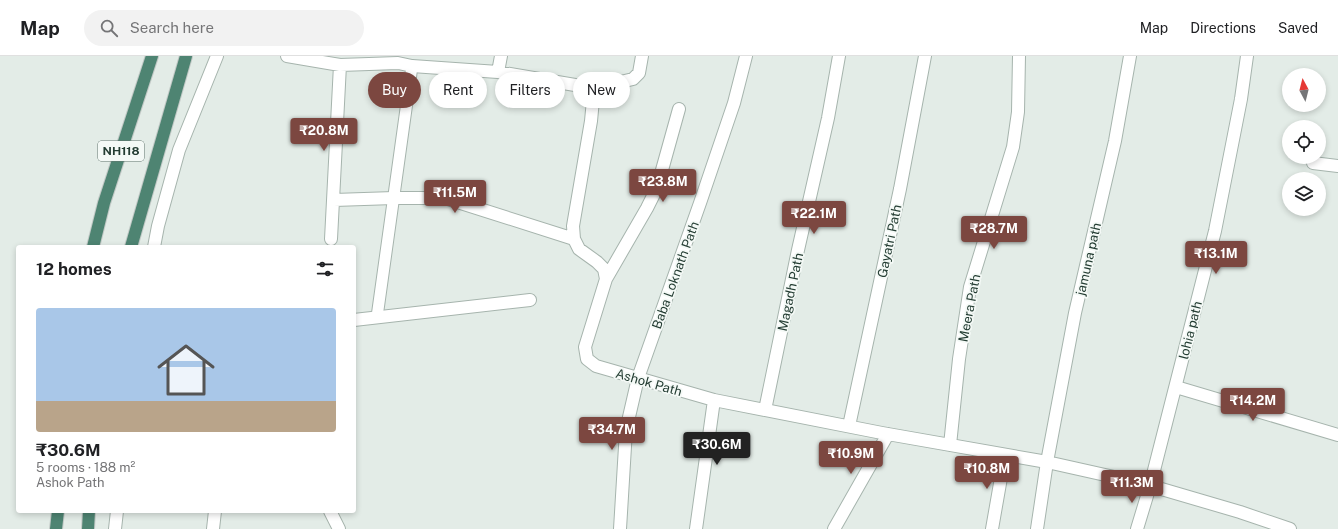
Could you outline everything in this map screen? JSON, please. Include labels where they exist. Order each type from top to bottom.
[{"type":"highway","name":"NH118","points":[[94,245],[107,196],[152,56]]},
{"type":"highway","name":"NH118","points":[[132,245],[186,56]]},
{"type":"highway","points":[[56,529],[58,513]]},
{"type":"highway","points":[[88,529],[89,513]]},
{"type":"street","points":[[154,245],[158,226],[179,150],[217,56]]},
{"type":"street","points":[[287,56],[340,65],[399,60],[412,66],[498,72],[501,56]]},
{"type":"street","points":[[630,80],[633,79],[639,73],[642,56]]},
{"type":"street","name":"Baba Loknath Path","points":[[620,529],[626,430],[638,378],[732,110],[746,56]]},
{"type":"street","name":"Magadh Path","points":[[765,410],[798,250],[828,118],[839,56]]},
{"type":"street","name":"Gayatri Path","points":[[849,426],[900,189],[926,56]]},
{"type":"street","name":"Meera Path","points":[[950,445],[959,359],[970,287],[1013,147],[1018,112],[1019,56]]},
{"type":"street","name":"jamuna path","points":[[1037,529],[1075,313],[1115,141],[1130,56]]},
{"type":"street","name":"lohia path","points":[[1137,529],[1150,486],[1215,231],[1241,99],[1247,56]]},
{"type":"street","points":[[331,239],[340,65]]},
{"type":"street","points":[[592,108],[573,226],[574,239],[579,249],[604,269],[606,279]]},
{"type":"street","name":"Ashok Path","points":[[679,109],[657,188],[606,279],[585,347],[587,359],[596,366],[714,400],[888,434],[1048,462],[1150,486],[1240,512],[1290,529]]},
{"type":"street","points":[[1321,164],[1338,166]]},
{"type":"street","points":[[334,200],[445,198],[574,239]]},
{"type":"street","points":[[356,320],[530,300]]},
{"type":"street","points":[[1176,386],[1338,435]]},
{"type":"street","points":[[696,529],[714,400]]},
{"type":"street","points":[[834,529],[888,434]]},
{"type":"street","points":[[992,529],[1005,455]]},
{"type":"street","points":[[115,529],[117,513]]},
{"type":"street","points":[[213,529],[215,513]]},
{"type":"street","points":[[331,513],[339,529]]},
{"type":"lane","points":[[377,317],[412,66]]}]
